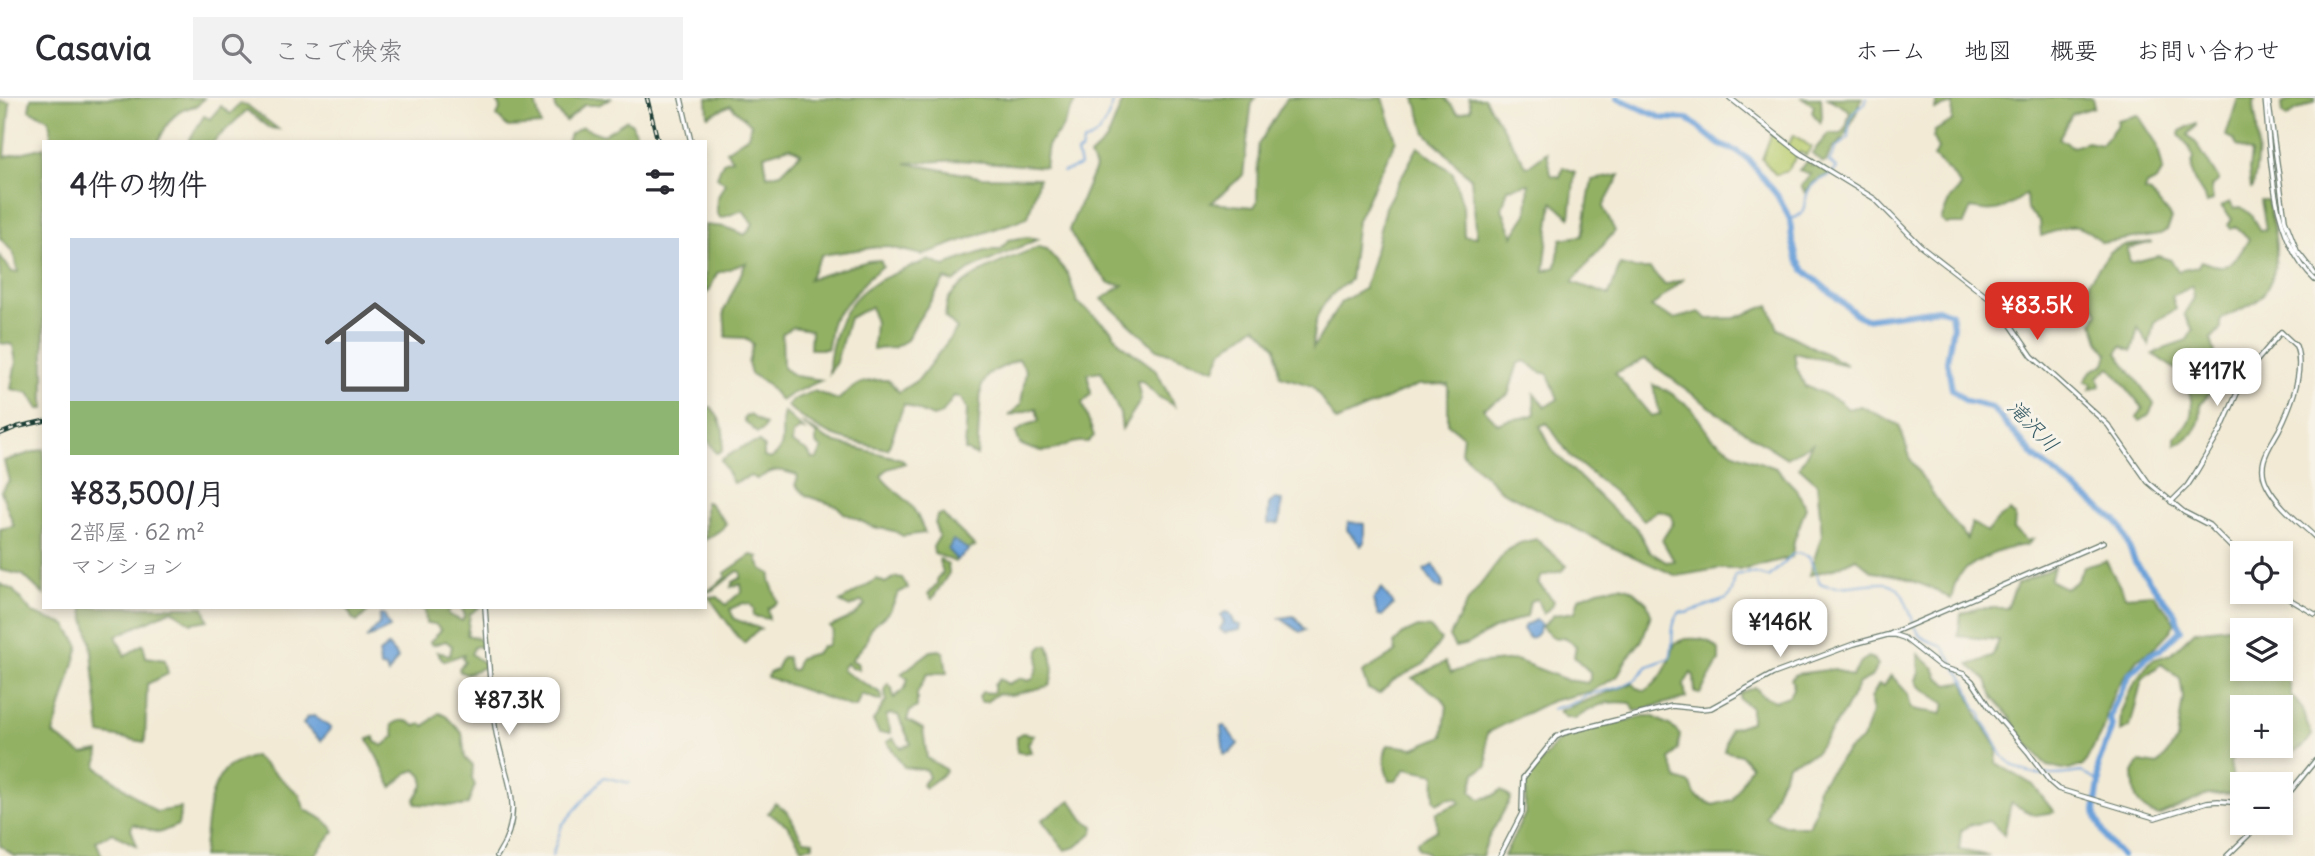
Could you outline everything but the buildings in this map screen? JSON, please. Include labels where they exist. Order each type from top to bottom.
[{"type":"street","points":[[681,98],[691,140]]},
{"type":"street","points":[[1730,98],[1800,153],[1875,199],[1920,245],[1991,300],[2032,356],[2104,421],[2148,482],[2184,512],[2209,525],[2230,546]]},
{"type":"street","points":[[2267,98],[2285,220],[2297,251],[2315,274]]},
{"type":"street","points":[[2267,98],[2278,204],[2285,232],[2300,265],[2315,280]]},
{"type":"street","points":[[2171,502],[2187,486],[2220,432],[2245,374],[2281,331],[2296,346],[2298,369],[2288,409],[2266,451],[2263,474],[2271,493],[2315,537]]},
{"type":"street","points":[[1500,856],[1522,813],[1522,778],[1556,737],[1672,706],[1712,708],[1773,674],[1854,644],[1887,635],[2103,542]]},
{"type":"street","points":[[2293,601],[2315,614]]},
{"type":"street","points":[[485,609],[495,727],[513,798],[506,836],[497,856]]},
{"type":"street","points":[[1887,635],[1904,638],[1941,667],[1964,674],[1972,681],[1989,707],[2058,789],[2155,818],[2207,802],[2230,802]]},
{"type":"street","points":[[2293,788],[2315,761]]},
{"type":"street","points":[[2227,856],[2249,835]]},
{"type":"green space","points":[[31,98],[204,98],[197,106],[182,110],[172,118],[159,140],[52,140],[49,119],[29,110]]},
{"type":"green space","points":[[497,98],[534,98],[541,125],[508,127],[497,116],[500,110]]},
{"type":"green space","points":[[555,98],[612,98],[598,105],[584,105],[566,122],[555,109]]},
{"type":"green space","points":[[707,98],[1077,98],[1061,130],[1048,144],[1045,167],[959,160],[906,163],[980,177],[1039,178],[1028,217],[922,255],[885,246],[821,255],[809,279],[868,261],[880,260],[883,266],[869,277],[832,320],[827,349],[810,349],[811,330],[792,327],[782,334],[783,368],[795,376],[822,380],[781,401],[766,383],[751,374],[748,363],[753,344],[745,338],[726,337],[724,311],[746,263],[717,273],[707,292],[707,225],[725,227],[745,235],[753,224],[743,210],[721,218],[717,214],[717,199],[725,183],[717,177],[723,162],[732,159],[726,151],[748,136],[751,124],[730,105],[708,116]],"holes":[[[790,147],[801,153],[781,173],[767,176],[764,155]]]},
{"type":"green space","points":[[1124,98],[1255,98],[1252,101],[1243,175],[1211,203],[1254,207],[1257,202],[1258,145],[1287,98],[1383,98],[1396,140],[1357,220],[1350,280],[1326,301],[1321,309],[1315,326],[1313,348],[1341,302],[1364,289],[1385,207],[1418,147],[1453,173],[1463,206],[1464,236],[1477,237],[1471,179],[1426,133],[1415,98],[1445,98],[1458,114],[1471,109],[1469,98],[1484,98],[1527,167],[1547,152],[1551,175],[1560,177],[1563,167],[1575,172],[1570,217],[1552,202],[1544,271],[1556,267],[1561,239],[1582,236],[1592,180],[1620,175],[1603,207],[1615,231],[1572,282],[1609,295],[1620,265],[1650,269],[1665,285],[1684,279],[1651,307],[1674,319],[1699,312],[1708,319],[1735,318],[1769,305],[1778,329],[1847,365],[1794,353],[1805,387],[1839,401],[1848,409],[1861,406],[1899,425],[1911,460],[1967,539],[1972,523],[1987,532],[1999,518],[2010,511],[2015,516],[2014,530],[2027,541],[2033,539],[2027,545],[1999,551],[1969,567],[1957,579],[1951,599],[1900,576],[1873,572],[1856,558],[1833,569],[1809,575],[1822,535],[1817,483],[1799,467],[1812,444],[1787,458],[1733,424],[1645,359],[1615,373],[1651,416],[1660,414],[1653,385],[1668,391],[1692,409],[1711,437],[1737,454],[1776,468],[1796,489],[1806,507],[1794,541],[1792,557],[1746,569],[1717,569],[1677,576],[1614,548],[1500,490],[1461,452],[1463,436],[1448,424],[1448,384],[1418,385],[1336,421],[1313,386],[1280,376],[1276,347],[1256,326],[1222,351],[1215,369],[1157,349],[1102,299],[1123,285],[1109,283],[1081,251],[1069,230],[1095,168],[1090,156],[1107,140]],"holes":[[[1529,184],[1527,214],[1513,236],[1502,209],[1508,188]],[[1526,361],[1540,372],[1548,374],[1558,399],[1545,407],[1534,394],[1535,414],[1498,424],[1483,408],[1508,395],[1518,363]],[[1547,423],[1571,457],[1644,520],[1658,510],[1671,514],[1673,523],[1662,540],[1674,561],[1666,562],[1649,551],[1636,527],[1619,516],[1553,451],[1540,426]]]},
{"type":"green space","points":[[1803,98],[1821,98],[1820,123],[1812,112],[1814,105]]},
{"type":"green space","points":[[1828,98],[1862,98],[1845,137],[1823,163],[1812,153],[1829,133],[1841,134],[1846,128],[1850,111]]},
{"type":"green space","points":[[1937,98],[2092,98],[2094,107],[2072,114],[2059,138],[2073,147],[2087,142],[2101,145],[2118,124],[2117,120],[2138,115],[2157,144],[2163,170],[2157,180],[2147,185],[2145,191],[2151,193],[2172,219],[2167,230],[2160,234],[2102,243],[2087,230],[2074,227],[2041,236],[2040,221],[2027,210],[2026,194],[2000,209],[1971,208],[1964,224],[1946,224],[1941,220],[1950,199],[1961,187],[1934,157],[1938,149],[1933,138],[1935,131],[1952,121],[1953,104],[1935,109]]},
{"type":"green space","points":[[2238,98],[2255,98],[2258,149],[2251,189],[2251,153],[2226,136]]},
{"type":"green space","points":[[2293,98],[2315,98],[2315,102],[2295,111],[2287,118],[2283,114],[2282,104]]},
{"type":"green space","points":[[0,101],[10,103],[5,157],[42,148],[42,409],[39,409],[29,393],[11,389],[16,362],[13,345],[0,343],[0,256],[12,272],[18,272],[13,252],[0,238]]},
{"type":"green space","points":[[240,104],[248,106],[278,129],[270,128],[247,110],[215,140],[189,140],[204,116],[210,119],[221,106],[230,114]]},
{"type":"green space","points":[[627,120],[632,124],[636,135],[625,140],[568,140],[570,134],[582,127],[603,135]]},
{"type":"green space","points":[[2196,123],[2188,135],[2197,144],[2219,180],[2211,187],[2213,200],[2207,203],[2193,177],[2194,158],[2179,135],[2180,131]]},
{"type":"green space","points":[[1772,133],[1788,145],[1794,135],[1811,147],[1806,155],[1800,152],[1787,170],[1776,175],[1762,159]]},
{"type":"green space","points":[[1809,160],[1811,166],[1817,165],[1830,174],[1812,183],[1805,193],[1801,186],[1811,174],[1799,170]]},
{"type":"green space","points":[[2261,200],[2267,200],[2275,238],[2272,276],[2259,299],[2221,319],[2221,328],[2211,339],[2215,353],[2212,363],[2221,381],[2200,404],[2200,418],[2196,429],[2175,445],[2175,437],[2188,423],[2191,413],[2188,388],[2182,374],[2153,354],[2187,340],[2193,330],[2184,314],[2194,298],[2192,286],[2172,296],[2176,309],[2154,322],[2149,345],[2138,327],[2132,351],[2122,346],[2117,353],[2154,404],[2149,414],[2140,421],[2137,418],[2143,408],[2110,367],[2098,377],[2100,386],[2090,390],[2092,384],[2085,381],[2091,371],[2105,364],[2108,354],[2099,341],[2093,322],[2098,313],[2089,296],[2089,281],[2110,252],[2122,246],[2152,242],[2127,249],[2130,263],[2158,256],[2171,260],[2178,271],[2197,267],[2201,261],[2219,266],[2231,264],[2249,239],[2236,226],[2231,229],[2228,225],[2232,219],[2221,206],[2230,202],[2234,208],[2241,207],[2251,215],[2260,231],[2266,229]]},
{"type":"green space","points":[[1028,237],[1038,239],[969,270],[954,282],[945,279],[907,340],[893,348],[873,349],[875,323],[871,307],[849,318],[836,362],[829,373],[835,335],[846,311],[862,291],[893,274],[928,260],[946,267],[950,263],[988,250],[1001,250],[1008,240]]},
{"type":"green space","points":[[1039,247],[1046,249],[1068,274],[1077,302],[1111,330],[1120,343],[1156,370],[1174,406],[1157,396],[1142,381],[1137,381],[1141,400],[1122,429],[1120,414],[1101,371],[1088,373],[1091,394],[1082,403],[1094,436],[1088,442],[1077,442],[1049,451],[1032,449],[1020,444],[1016,433],[1024,426],[1039,421],[1036,408],[1009,416],[1021,404],[1026,371],[1019,359],[988,374],[981,388],[977,456],[965,450],[967,409],[961,398],[954,396],[942,414],[933,417],[904,404],[888,449],[834,436],[812,425],[787,406],[792,400],[814,391],[838,400],[855,386],[872,380],[888,380],[899,392],[919,379],[957,329],[945,317],[948,300],[955,291],[989,268]]},
{"type":"green space","points":[[707,407],[711,407],[722,427],[722,451],[716,453],[707,438]]},
{"type":"green space","points":[[784,412],[804,430],[799,429],[793,434],[792,443],[808,452],[812,459],[817,459],[822,449],[816,444],[816,434],[801,422],[836,443],[901,459],[905,463],[887,469],[881,476],[910,504],[925,533],[903,536],[894,531],[873,527],[844,513],[837,506],[807,496],[795,485],[797,475],[772,471],[757,479],[751,476],[733,483],[721,460],[743,447],[759,442],[764,447],[764,457],[770,459],[776,455],[782,444]]},
{"type":"green space","points":[[750,415],[765,425],[763,430],[757,433],[744,420]]},
{"type":"green space","points":[[42,450],[42,593],[23,575],[0,570],[0,529],[14,526],[1,491],[9,481],[4,461]]},
{"type":"green space","points":[[707,502],[726,523],[707,539]]},
{"type":"green space","points":[[942,514],[975,546],[958,554],[955,562],[934,553],[933,547],[939,537],[935,524],[937,516]]},
{"type":"green space","points":[[1536,539],[1567,566],[1561,571],[1542,576],[1538,583],[1554,601],[1552,606],[1543,614],[1537,599],[1530,601],[1527,616],[1494,629],[1468,644],[1455,647],[1449,637],[1468,601],[1507,550]]},
{"type":"green space","points":[[751,555],[759,557],[757,560],[762,569],[771,574],[770,580],[778,602],[768,609],[769,619],[753,616],[754,609],[750,604],[743,603],[730,609],[734,619],[761,629],[744,643],[709,597],[718,597],[726,605],[742,591],[741,584],[731,587],[733,582],[741,578],[741,572],[738,571],[707,592],[726,577],[725,573]]},
{"type":"green space","points":[[940,559],[948,565],[949,573],[932,599],[928,594],[943,573]]},
{"type":"green space","points":[[2106,561],[2125,596],[2153,594],[2175,622],[2152,650],[2137,659],[2115,690],[2105,725],[2084,765],[2069,770],[2047,766],[1994,699],[1987,681],[1969,665],[1992,657],[1999,640],[1958,636],[1961,614],[1979,608],[2007,608],[2017,584],[2054,567],[2050,580],[2065,588],[2076,582],[2084,567]]},
{"type":"green space","points":[[895,577],[902,578],[908,588],[898,593],[890,611],[870,629],[866,643],[851,660],[857,663],[859,669],[851,668],[847,663],[842,668],[879,692],[882,695],[881,701],[861,694],[856,707],[852,707],[767,677],[776,670],[782,657],[787,657],[790,670],[795,670],[799,658],[816,653],[822,646],[827,646],[833,631],[830,627],[854,616],[865,605],[862,601],[850,607],[840,602],[877,579],[885,583]]},
{"type":"green space","points":[[0,584],[13,590],[32,613],[66,625],[79,646],[53,734],[82,754],[99,751],[97,767],[156,812],[181,808],[178,825],[159,833],[133,824],[131,829],[137,846],[112,833],[96,841],[102,856],[14,856],[0,845]]},
{"type":"green space","points":[[1620,586],[1631,589],[1647,603],[1651,614],[1642,640],[1617,677],[1589,692],[1551,701],[1487,733],[1487,766],[1475,773],[1471,791],[1480,799],[1493,796],[1501,790],[1511,798],[1488,839],[1482,856],[1429,856],[1418,848],[1417,842],[1437,830],[1436,813],[1460,803],[1459,799],[1449,798],[1438,803],[1434,800],[1435,774],[1406,768],[1396,781],[1389,781],[1385,767],[1388,745],[1414,748],[1443,736],[1447,706],[1442,698],[1412,678],[1445,662],[1451,673],[1475,664],[1516,660],[1567,680],[1587,683],[1590,672],[1574,657],[1576,646],[1565,637],[1552,636],[1542,627],[1554,615],[1575,612],[1579,598],[1598,590]]},
{"type":"green space","points":[[83,609],[205,609],[208,620],[191,623],[172,610],[116,636],[125,656],[143,644],[146,657],[165,660],[168,674],[147,684],[145,742],[100,734],[91,642]]},
{"type":"green space","points":[[348,609],[370,609],[357,622]]},
{"type":"green space","points":[[422,609],[450,609],[449,615],[462,621],[465,615],[462,609],[477,609],[470,614],[467,635],[482,643],[482,648],[474,647],[471,654],[485,664],[485,667],[466,674],[460,672],[459,668],[465,662],[464,654],[444,661],[437,652],[450,655],[452,646],[446,641],[432,645],[430,642],[441,630],[435,624],[426,624],[425,610]]},
{"type":"green space","points":[[1418,627],[1430,628],[1441,640],[1424,664],[1394,680],[1379,694],[1368,689],[1362,673],[1396,652],[1394,643],[1403,634]]},
{"type":"green space","points":[[2230,627],[2230,681],[2288,681],[2291,695],[2230,695],[2230,758],[2233,758],[2230,762],[2230,793],[2207,795],[2158,816],[2144,809],[2137,799],[2133,772],[2140,762],[2158,765],[2177,741],[2183,697],[2180,678],[2161,664],[2142,679],[2130,727],[2120,732],[2121,712],[2133,684],[2152,660],[2171,654],[2195,631]]},
{"type":"green space","points":[[1685,639],[1704,640],[1719,650],[1719,661],[1700,694],[1695,693],[1694,676],[1691,673],[1684,684],[1686,698],[1635,711],[1631,703],[1607,703],[1575,719],[1565,717],[1559,711],[1633,683],[1645,691],[1661,676],[1675,643]]},
{"type":"green space","points":[[1048,645],[1052,660],[1053,671],[1049,686],[1011,695],[997,694],[986,702],[981,702],[979,697],[982,692],[992,693],[994,685],[1000,679],[1008,684],[1021,678],[1028,681],[1033,679],[1038,667],[1039,650]]},
{"type":"green space","points":[[940,650],[944,653],[947,673],[927,674],[917,693],[917,707],[910,711],[907,720],[923,729],[927,758],[946,772],[925,788],[922,785],[929,777],[926,770],[904,767],[887,742],[893,738],[901,748],[911,744],[898,715],[886,716],[891,733],[879,733],[873,721],[886,701],[885,688],[888,684],[892,688],[894,698],[905,688],[908,679],[901,674],[931,651]]},
{"type":"green space","points":[[1918,654],[1934,668],[1938,677],[1949,685],[1964,682],[1979,719],[1998,748],[1996,763],[2033,785],[2054,812],[2035,815],[2011,803],[2004,835],[1990,821],[1970,825],[1961,831],[1959,850],[1990,856],[1504,856],[1525,814],[1526,781],[1558,741],[1573,734],[1652,716],[1671,726],[1680,735],[1678,749],[1670,760],[1677,779],[1691,784],[1696,797],[1713,805],[1732,800],[1751,766],[1741,755],[1724,751],[1730,729],[1751,722],[1751,708],[1740,699],[1740,693],[1755,687],[1762,695],[1775,701],[1789,696],[1794,687],[1791,679],[1796,674],[1835,669],[1852,677],[1861,662],[1869,657],[1878,665],[1871,677],[1859,683],[1844,712],[1815,753],[1788,764],[1765,817],[1786,826],[1809,826],[1815,813],[1818,787],[1847,751],[1863,739],[1872,712],[1871,698],[1879,684],[1884,686],[1891,675],[1908,694],[1911,708],[1941,714],[1945,704],[1919,686],[1916,680],[1919,673]]},
{"type":"green space","points":[[2293,698],[2303,710],[2312,735],[2304,746],[2294,752]]},
{"type":"green space","points":[[439,713],[446,716],[462,733],[465,758],[473,766],[472,779],[475,785],[468,804],[461,806],[416,804],[415,799],[424,784],[422,776],[416,770],[407,773],[392,787],[368,739],[374,737],[375,742],[383,746],[395,736],[392,725],[395,723],[404,721],[415,726],[425,726]]},
{"type":"green space","points":[[1022,733],[1034,735],[1028,744],[1031,752],[1017,752],[1017,736]]},
{"type":"green space","points":[[254,756],[299,794],[305,810],[329,824],[334,831],[314,856],[203,856],[208,811],[219,778],[231,765]]},
{"type":"green space","points":[[1071,801],[1084,820],[1094,826],[1093,832],[1076,847],[1065,850],[1042,820]]},
{"type":"green space","points":[[775,803],[791,817],[804,840],[813,841],[813,846],[802,848],[787,825],[768,813]]},
{"type":"water","points":[[1275,499],[1282,500],[1280,520],[1279,523],[1268,524],[1269,504]]},
{"type":"water","points":[[1348,522],[1364,524],[1364,542],[1361,546],[1347,530]]},
{"type":"water","points":[[953,540],[969,550],[957,560],[948,550]]},
{"type":"water","points":[[1433,565],[1443,581],[1443,588],[1436,587],[1424,570]]},
{"type":"water","points":[[1382,588],[1393,605],[1382,616],[1378,615],[1373,600]]},
{"type":"water","points":[[1230,613],[1235,624],[1241,625],[1240,630],[1224,633],[1220,629],[1224,622],[1221,615]]},
{"type":"water","points":[[380,615],[384,615],[390,628],[366,639],[379,624]]},
{"type":"water","points":[[1294,616],[1306,630],[1300,632],[1280,618]]},
{"type":"water","points":[[1536,620],[1541,624],[1536,635],[1529,638],[1523,629],[1525,625]]},
{"type":"water","points":[[388,646],[398,658],[388,674],[386,668],[380,667],[379,653]]},
{"type":"water","points":[[314,716],[331,728],[321,741],[303,724],[307,717]]},
{"type":"water","points":[[1225,726],[1238,744],[1230,753],[1224,755],[1221,727]]},
{"type":"waterway","points":[[1063,172],[1080,166],[1077,153],[1081,151],[1083,143],[1101,129],[1114,98]]},
{"type":"waterway","name":"滝沢川","points":[[1617,98],[1662,118],[1688,119],[1720,145],[1748,159],[1777,195],[1790,219],[1797,259],[1804,270],[1856,314],[1865,319],[1938,309],[1951,313],[1953,326],[1947,361],[1952,389],[1966,401],[1991,407],[2036,458],[2121,527],[2135,562],[2175,614],[2181,630],[2130,673],[2110,718],[2112,727],[2098,765],[2099,782],[2095,811],[2108,841],[2122,856]]},
{"type":"waterway","points":[[1790,219],[1803,211],[1813,185],[1837,168],[1829,162],[1836,148],[1848,138],[1853,113],[1865,104],[1867,98]]},
{"type":"waterway","points":[[1552,709],[1579,701],[1586,695],[1621,687],[1635,680],[1648,666],[1670,658],[1674,623],[1680,612],[1686,613],[1727,599],[1732,592],[1735,575],[1751,573],[1769,577],[1793,554],[1798,553],[1809,557],[1820,583],[1825,585],[1840,587],[1885,583],[1899,590],[1916,629],[1926,640],[1944,648],[1968,687],[1975,708],[1981,712],[1983,722],[2002,754],[2011,763],[2039,775],[2081,772],[2099,782]]},
{"type":"waterway","points":[[552,856],[562,825],[604,777],[630,783]]},
{"type":"railway","points":[[647,98],[658,140]]},
{"type":"railway","points":[[0,434],[42,421]]}]
